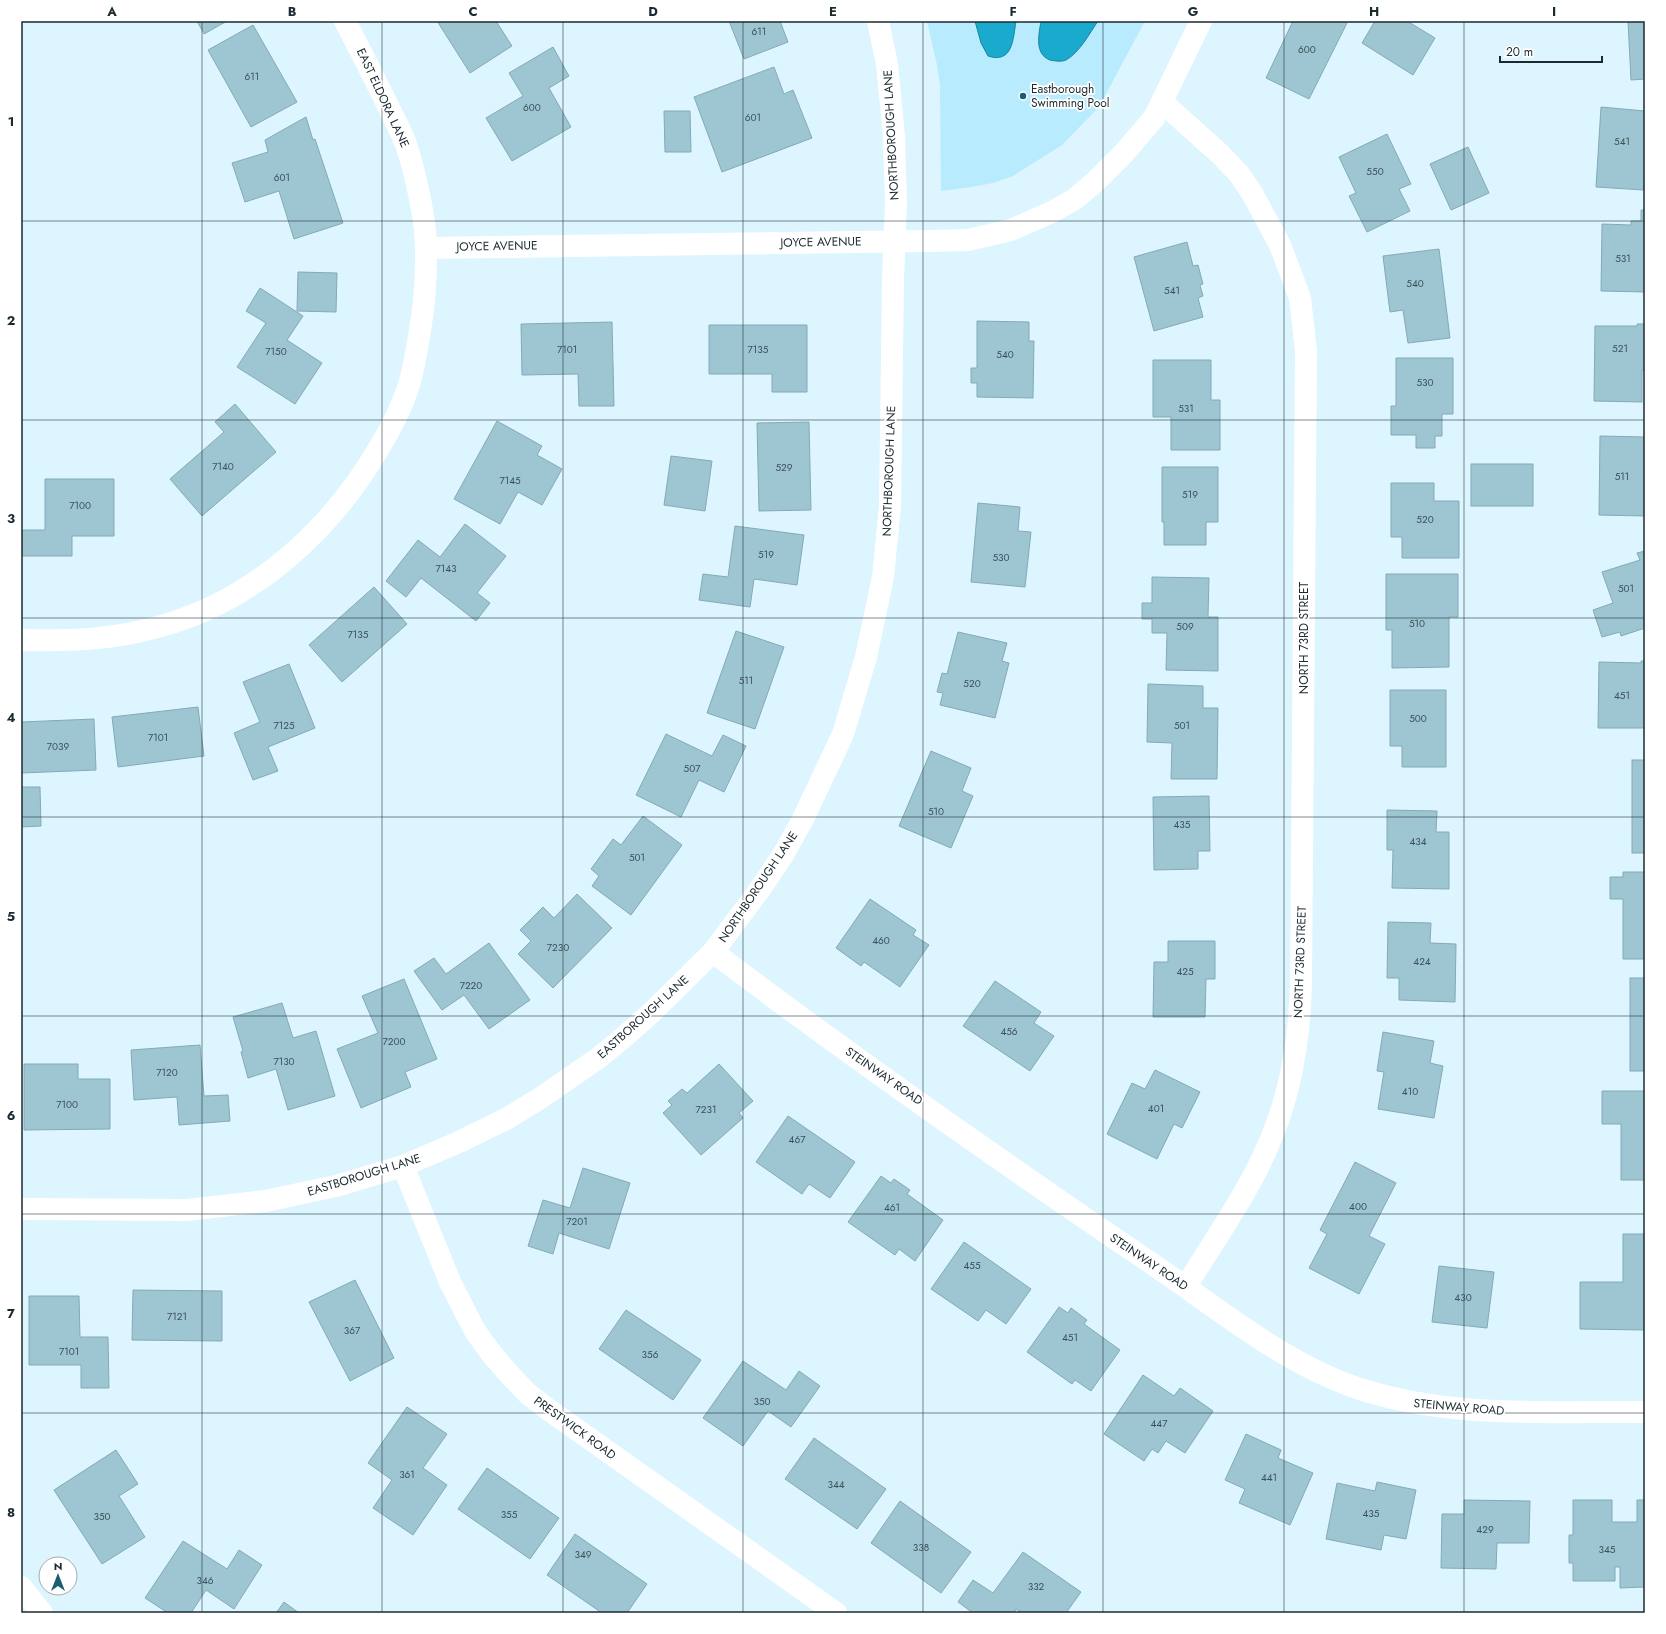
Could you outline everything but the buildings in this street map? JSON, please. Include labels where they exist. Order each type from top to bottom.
[{"type":"street","name":"EAST ELDORA LANE","points":[[21,640],[71,641],[106,638],[161,627],[211,607],[236,594],[281,564],[301,546],[339,506],[371,462],[385,439],[408,389],[420,328],[426,284],[427,248],[424,221],[413,169],[405,142],[371,69],[345,21]]},
{"type":"street","name":"NORTHBOROUGH LANE","points":[[713,952],[760,889],[783,855],[803,819],[843,734],[866,657],[883,577],[890,506],[894,242],[896,204],[894,136],[887,64],[878,21]]},
{"type":"street","points":[[1162,102],[1201,21]]},
{"type":"street","name":"JOYCE AVENUE","points":[[427,248],[894,242],[968,240],[982,238],[1011,230],[1052,212],[1075,199],[1095,182],[1145,131],[1162,102]]},
{"type":"street","name":"NORTH 73RD STREET","points":[[1162,102],[1221,155],[1239,174],[1252,192],[1280,245],[1298,291],[1304,325],[1306,351],[1301,984],[1298,1028],[1291,1071],[1271,1138],[1255,1174],[1186,1286]]},
{"type":"street","name":"STEINWAY ROAD","points":[[713,952],[818,1029],[1061,1202],[1186,1286],[1240,1325],[1299,1362],[1328,1377],[1389,1398],[1421,1405],[1486,1411],[1645,1412]]},
{"type":"street","name":"EASTBOROUGH LANE","points":[[21,1209],[187,1210],[226,1206],[302,1194],[336,1186],[402,1166],[459,1142],[506,1119],[539,1099],[597,1059],[624,1037],[651,1014],[713,952]]},
{"type":"street","name":"PRESTWICK ROAD","points":[[402,1166],[450,1282],[475,1331],[491,1353],[528,1394],[836,1613]]},
{"type":"street","points":[[21,1586],[42,1613]]},
{"type":"shaded area","name":"Eastborough Swimming Pool","points":[[927,21],[1145,21],[1099,107],[1062,145],[1013,176],[993,183],[941,191],[940,85]]},
{"type":"water","points":[[975,21],[1016,21],[1012,42],[1007,53],[996,58],[988,56],[981,43]]},
{"type":"water","points":[[1041,21],[1098,21],[1076,52],[1066,60],[1060,61],[1050,60],[1042,53],[1039,43]]},
{"type":"place","name":"Eastborough Swimming Pool","points":[[1023,96]]}]
